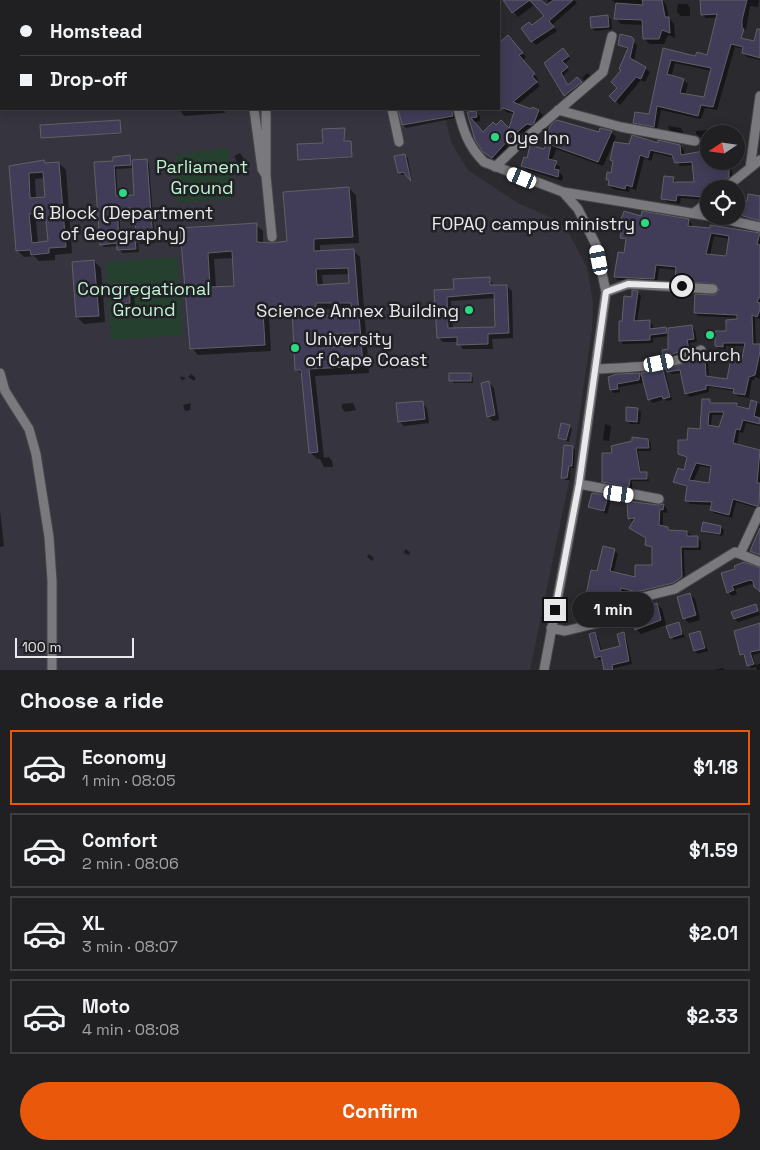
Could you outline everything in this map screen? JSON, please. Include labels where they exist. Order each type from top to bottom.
[{"type":"street","points":[[495,167],[603,72],[612,36]]},
{"type":"street","points":[[750,168],[760,96]]},
{"type":"street","points":[[254,110],[262,169],[266,176]]},
{"type":"street","points":[[266,110],[266,176],[272,237]]},
{"type":"street","points":[[392,110],[399,142]]},
{"type":"street","points":[[458,110],[464,134],[474,152],[484,162],[495,167],[562,192],[700,214]]},
{"type":"street","points":[[558,110],[621,126],[695,141]]},
{"type":"street","points":[[735,180],[760,160]]},
{"type":"street","points":[[544,670],[579,484],[606,292],[596,245],[578,209],[562,192]]},
{"type":"street","points":[[694,213],[700,208]]},
{"type":"street","points":[[745,224],[760,227]]},
{"type":"street","points":[[606,292],[628,284],[713,289]]},
{"type":"street","points":[[596,369],[643,366],[691,356],[701,350]]},
{"type":"street","points":[[0,373],[5,391],[29,429],[36,454],[49,537],[52,581],[52,670]]},
{"type":"street","points":[[579,484],[659,499]]},
{"type":"street","points":[[740,554],[760,511]]},
{"type":"street","points":[[551,628],[565,631],[602,622],[615,608],[626,601],[675,589],[735,552],[760,562]]},
{"type":"shaded area","name":"University of Cape Coast","points":[[0,110],[443,110],[452,144],[468,170],[518,203],[554,219],[567,230],[587,267],[593,303],[592,329],[572,467],[530,670],[0,670]]},
{"type":"green space","name":"Parliament Ground","points":[[228,148],[232,199],[178,203],[175,155]]},
{"type":"green space","name":"Congregational Ground","points":[[177,257],[183,335],[111,340],[105,262]]},
{"type":"building","points":[[503,0],[530,0],[512,13]]},
{"type":"building","points":[[530,0],[541,0],[547,5],[553,0],[573,0],[549,21],[554,27],[531,42],[521,28],[529,22],[532,25],[544,16]]},
{"type":"building","points":[[642,0],[662,0],[665,17],[669,17],[670,33],[662,30],[659,39],[643,39],[642,20],[614,19],[616,3],[643,5]]},
{"type":"building","points":[[700,0],[747,0],[742,20],[742,28],[744,29],[741,38],[754,41],[757,29],[760,29],[760,58],[742,53],[743,47],[731,44],[713,107],[701,105],[698,116],[657,106],[654,127],[633,123],[635,112],[649,114],[663,48],[695,56],[697,52],[707,55],[717,14],[701,15]],"holes":[[[671,60],[711,68],[704,97],[680,93],[684,79],[667,74]]]},
{"type":"building","points":[[608,15],[609,27],[591,28],[590,17]]},
{"type":"building","points":[[620,34],[632,37],[634,40],[630,58],[646,67],[641,79],[636,77],[615,102],[609,96],[617,88],[611,82],[621,70],[619,69],[628,48],[618,45]]},
{"type":"building","points":[[508,35],[523,53],[519,55],[535,74],[532,76],[537,82],[513,102],[539,110],[534,123],[531,125],[527,124],[511,137],[492,158],[483,152],[475,140],[467,112],[476,111],[477,117],[471,118],[483,132],[493,122],[496,125],[501,120],[509,128],[514,112],[503,108],[499,111],[500,42]]},
{"type":"building","points":[[563,48],[569,56],[562,61],[568,67],[561,73],[568,85],[577,77],[582,82],[564,96],[544,63]]},
{"type":"building","points":[[398,110],[451,110],[453,116],[402,125]]},
{"type":"building","points":[[120,120],[121,133],[41,138],[40,125]]},
{"type":"building","points":[[557,120],[599,132],[600,128],[612,131],[598,162],[551,145],[548,159],[557,161],[554,169],[559,170],[558,177],[521,166],[524,157],[527,158],[530,145],[544,149],[550,126]]},
{"type":"building","points":[[345,128],[344,141],[351,141],[352,157],[298,160],[297,144],[323,143],[322,129]]},
{"type":"building","points":[[632,135],[658,143],[658,140],[680,145],[681,155],[700,152],[700,170],[729,170],[729,177],[724,180],[700,180],[700,197],[677,195],[676,201],[661,199],[664,176],[674,177],[673,182],[694,182],[692,162],[675,163],[672,155],[650,150],[648,158],[640,155],[632,187],[626,185],[625,189],[608,185],[609,180],[606,180],[607,172],[611,173],[613,161],[610,160],[614,142],[629,144]]},
{"type":"building","points":[[405,154],[411,181],[403,172],[398,173],[394,156]]},
{"type":"building","points":[[130,155],[131,165],[114,166],[116,196],[134,195],[132,160],[147,159],[153,241],[136,242],[134,208],[117,209],[119,239],[135,238],[136,249],[117,250],[117,243],[100,245],[94,162],[113,161],[113,157]]},
{"type":"building","points":[[44,160],[45,163],[59,162],[66,247],[49,248],[49,253],[31,255],[30,250],[16,251],[9,166]],"holes":[[[43,172],[45,197],[30,198],[29,173]],[[45,212],[48,241],[32,243],[29,214]]]},
{"type":"building","points":[[349,187],[353,237],[314,239],[314,251],[354,249],[363,366],[309,369],[318,452],[309,453],[301,370],[295,370],[292,310],[263,311],[265,345],[190,349],[180,228],[257,223],[257,242],[287,241],[283,192]],"holes":[[[232,251],[234,286],[210,287],[208,253]],[[348,268],[349,283],[317,285],[316,269]],[[316,303],[351,303],[351,315],[316,316]],[[353,333],[354,346],[319,348],[318,335]]]},
{"type":"building","points":[[748,194],[760,196],[760,221],[745,217],[745,201],[747,201]]},
{"type":"building","points":[[624,211],[641,216],[642,211],[689,219],[688,226],[710,228],[710,225],[760,233],[757,244],[760,245],[760,296],[757,302],[760,303],[760,310],[757,317],[752,315],[753,344],[760,344],[760,352],[755,375],[749,377],[745,395],[733,393],[734,389],[706,385],[706,389],[685,394],[680,370],[667,372],[666,369],[705,357],[706,376],[727,379],[731,357],[742,359],[745,343],[723,343],[723,347],[715,346],[715,331],[726,331],[726,320],[737,319],[737,315],[694,313],[695,294],[715,295],[719,290],[716,284],[675,281],[676,267],[656,265],[654,279],[614,277],[618,252],[624,253],[626,239],[620,238],[622,226],[619,225]],"holes":[[[711,233],[729,236],[726,256],[706,254]]]},
{"type":"building","points":[[94,260],[99,316],[76,317],[72,262]]},
{"type":"building","points":[[490,277],[490,285],[507,285],[509,333],[488,334],[488,344],[457,345],[457,337],[437,338],[434,290],[454,289],[453,279]],"holes":[[[494,293],[495,327],[448,328],[447,297]]]},
{"type":"building","points":[[113,284],[129,284],[130,303],[114,304]]},
{"type":"building","points":[[632,290],[638,291],[634,321],[650,320],[650,329],[666,327],[667,333],[650,335],[650,340],[619,341],[619,321],[622,321],[624,296],[632,297]]},
{"type":"building","points":[[692,325],[694,339],[687,340],[689,349],[663,357],[662,350],[668,349],[668,328]]},
{"type":"building","points":[[663,370],[670,397],[663,399],[662,396],[648,400],[641,373]]},
{"type":"building","points":[[449,373],[471,373],[471,381],[449,381]]},
{"type":"building","points":[[640,373],[639,380],[617,384],[618,389],[610,390],[608,377],[617,374]]},
{"type":"building","points":[[489,381],[495,415],[487,417],[481,383]]},
{"type":"building","points":[[702,399],[710,399],[710,403],[737,403],[737,406],[749,409],[751,400],[757,402],[754,416],[760,418],[760,424],[743,420],[740,430],[736,429],[733,443],[760,450],[757,483],[760,483],[759,505],[756,506],[733,499],[729,515],[710,510],[712,502],[685,501],[687,486],[673,482],[678,468],[684,470],[687,457],[678,454],[678,440],[687,440],[688,428],[700,429]],"holes":[[[709,412],[724,412],[719,427],[708,425]],[[696,463],[711,466],[709,483],[689,480]]]},
{"type":"building","points":[[423,401],[425,419],[398,422],[396,403]]},
{"type":"building","points":[[626,407],[638,408],[637,422],[626,421]]},
{"type":"building","points":[[561,423],[570,425],[566,440],[558,438]]},
{"type":"building","points":[[632,437],[648,439],[649,448],[636,448],[640,472],[647,472],[647,479],[630,479],[629,487],[602,482],[602,453],[612,453],[611,446],[632,441]]},
{"type":"building","points":[[564,445],[573,446],[572,466],[569,466],[567,478],[561,478]]},
{"type":"building","points":[[592,493],[608,496],[604,511],[588,507]]},
{"type":"building","points":[[627,501],[664,504],[663,510],[660,509],[659,525],[668,527],[668,530],[687,531],[687,536],[698,536],[698,547],[681,547],[682,577],[673,583],[637,592],[621,588],[620,594],[615,596],[616,600],[614,601],[607,600],[608,594],[596,592],[592,615],[576,612],[580,594],[586,595],[591,570],[597,571],[603,546],[615,549],[610,571],[635,577],[635,565],[652,565],[652,547],[645,545],[646,538],[629,528],[635,518],[628,519]]},
{"type":"building","points":[[703,522],[721,526],[720,534],[701,531]]},
{"type":"building","points":[[760,528],[760,555],[750,551]]},
{"type":"building","points":[[744,562],[760,568],[760,592],[754,587],[753,581],[750,580],[732,586],[734,590],[727,593],[721,573],[735,569],[734,566]]},
{"type":"building","points":[[690,593],[696,615],[683,619],[677,597]]},
{"type":"building","points":[[657,603],[661,620],[635,630],[629,614],[643,606],[644,608]]},
{"type":"building","points":[[756,604],[758,611],[734,619],[731,612]]},
{"type":"building","points":[[679,622],[682,634],[670,638],[666,626]]},
{"type":"building","points":[[760,623],[760,650],[750,652],[754,664],[747,666],[744,654],[740,655],[734,631]]},
{"type":"building","points":[[700,631],[705,648],[694,651],[689,634]]},
{"type":"building","points":[[595,632],[600,651],[620,646],[617,634],[624,632],[629,661],[612,665],[613,670],[604,670],[601,656],[595,658],[589,634]]},
{"type":"place","name":"Oye Inn","points":[[495,137]]},
{"type":"place","name":"G Block (Department of Geography)","points":[[123,193]]},
{"type":"place","name":"FOPAQ campus ministry","points":[[645,223]]},
{"type":"place","name":"Science Annex Building","points":[[469,310]]},
{"type":"place","name":"Church","points":[[710,335]]},
{"type":"place","name":"University of Cape Coast","points":[[295,348]]},
{"type":"route","points":[[555,610],[579,484],[606,292],[622,284],[682,286]]}]
